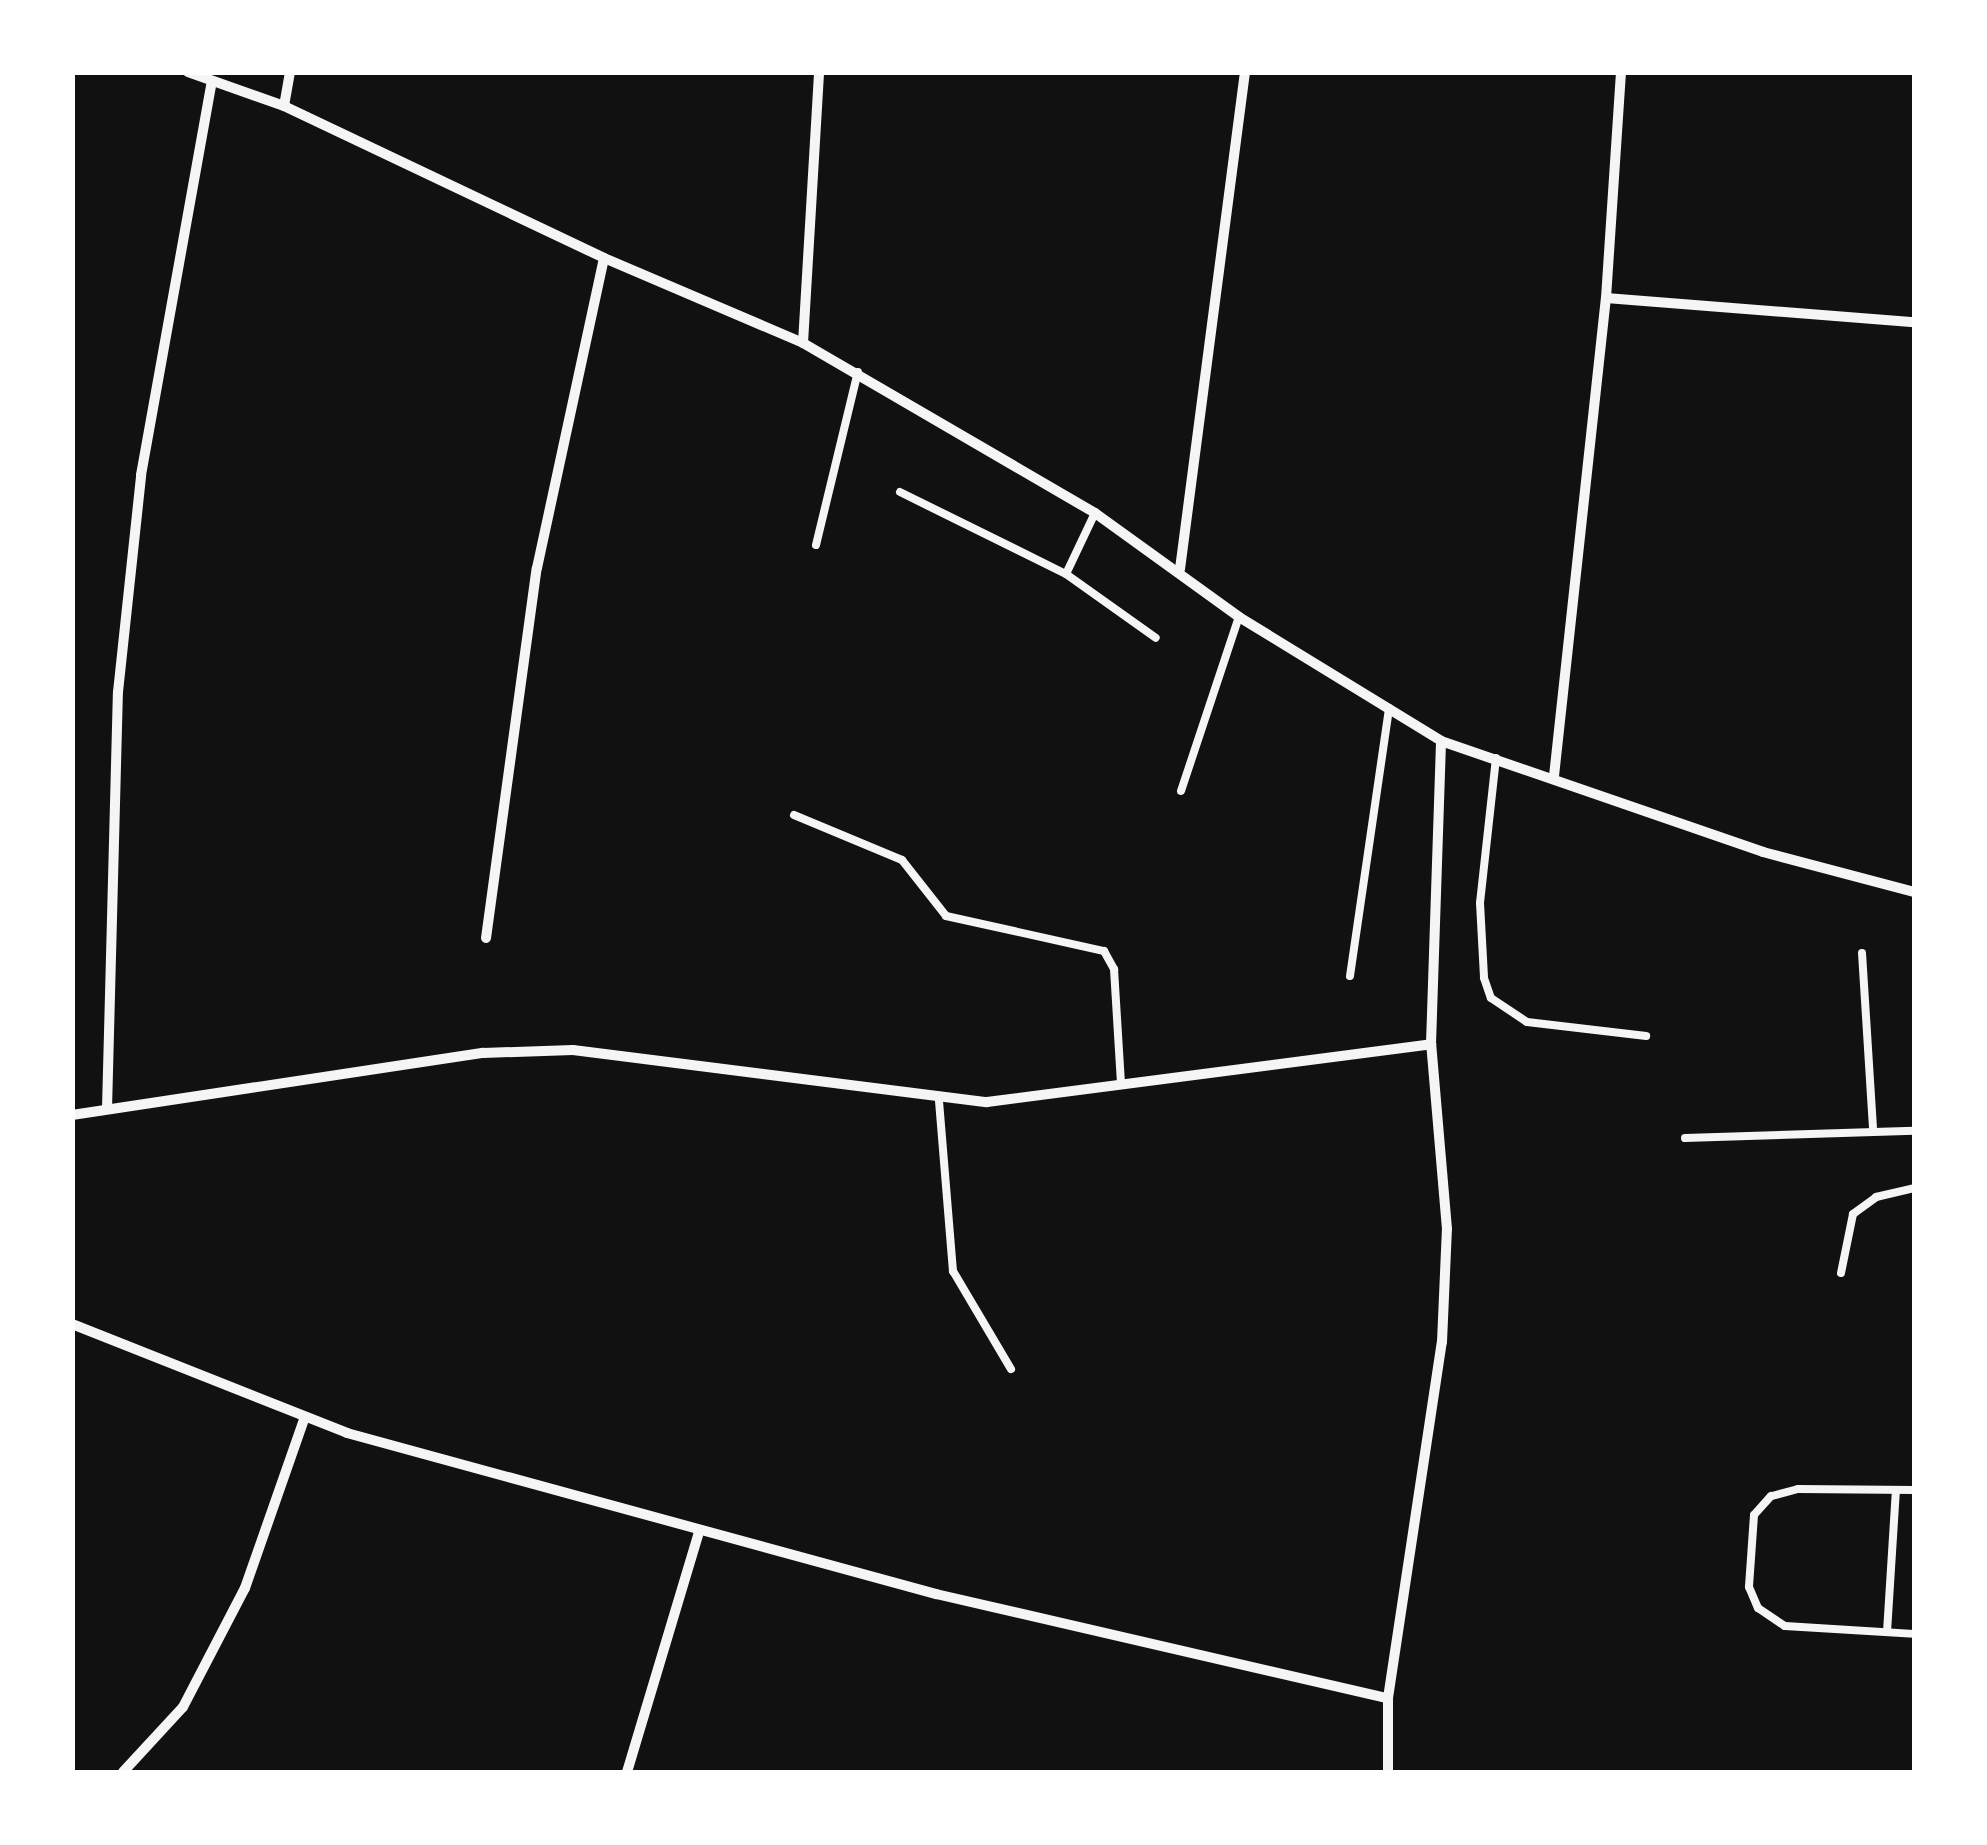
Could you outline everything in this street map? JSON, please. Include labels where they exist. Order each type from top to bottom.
[{"type":"street","points":[[188,72],[284,106],[604,258],[804,343],[1096,513],[1180,569],[1239,617],[1441,741],[1554,776],[1762,852],[1914,892]]},
{"type":"street","points":[[284,106],[290,72]]},
{"type":"street","points":[[804,343],[819,72]]},
{"type":"street","points":[[1180,569],[1245,72]]},
{"type":"street","points":[[1554,776],[1606,298],[1621,72]]},
{"type":"street","points":[[107,1109],[118,692],[140,475],[212,82]]},
{"type":"street","points":[[486,938],[537,568],[604,258]]},
{"type":"street","points":[[1606,298],[1914,322]]},
{"type":"street","points":[[1388,1772],[1388,1698],[1442,1342],[1447,1229],[1431,1044],[1441,741]]},
{"type":"street","points":[[72,1115],[484,1053],[573,1050],[849,1080],[939,1101],[987,1102],[1431,1044]]},
{"type":"street","points":[[72,1324],[305,1416],[699,1532],[1388,1698]]},
{"type":"street","points":[[123,1772],[183,1707],[245,1588],[305,1416]]},
{"type":"street","points":[[627,1772],[699,1532]]},
{"type":"lane","points":[[816,546],[858,372]]},
{"type":"lane","points":[[900,492],[1066,574],[1156,638]]},
{"type":"lane","points":[[1066,574],[1096,513]]},
{"type":"lane","points":[[1181,791],[1239,617]]},
{"type":"lane","points":[[1350,976],[1390,708]]},
{"type":"lane","points":[[1496,758],[1480,903],[1484,978],[1492,998],[1527,1022],[1646,1036]]},
{"type":"lane","points":[[794,816],[902,860],[946,916],[1104,951],[1114,969],[1121,1085]]},
{"type":"lane","points":[[1862,953],[1873,1128]]},
{"type":"lane","points":[[939,1101],[953,1271],[1011,1369]]},
{"type":"lane","points":[[1685,1138],[1873,1128],[1914,1131]]},
{"type":"lane","points":[[1841,1273],[1854,1214],[1876,1198],[1914,1188]]},
{"type":"lane","points":[[1914,1490],[1798,1489],[1771,1496],[1754,1515],[1749,1588],[1758,1608],[1784,1626],[1914,1634]]},
{"type":"lane","points":[[1887,1632],[1896,1490]]}]
